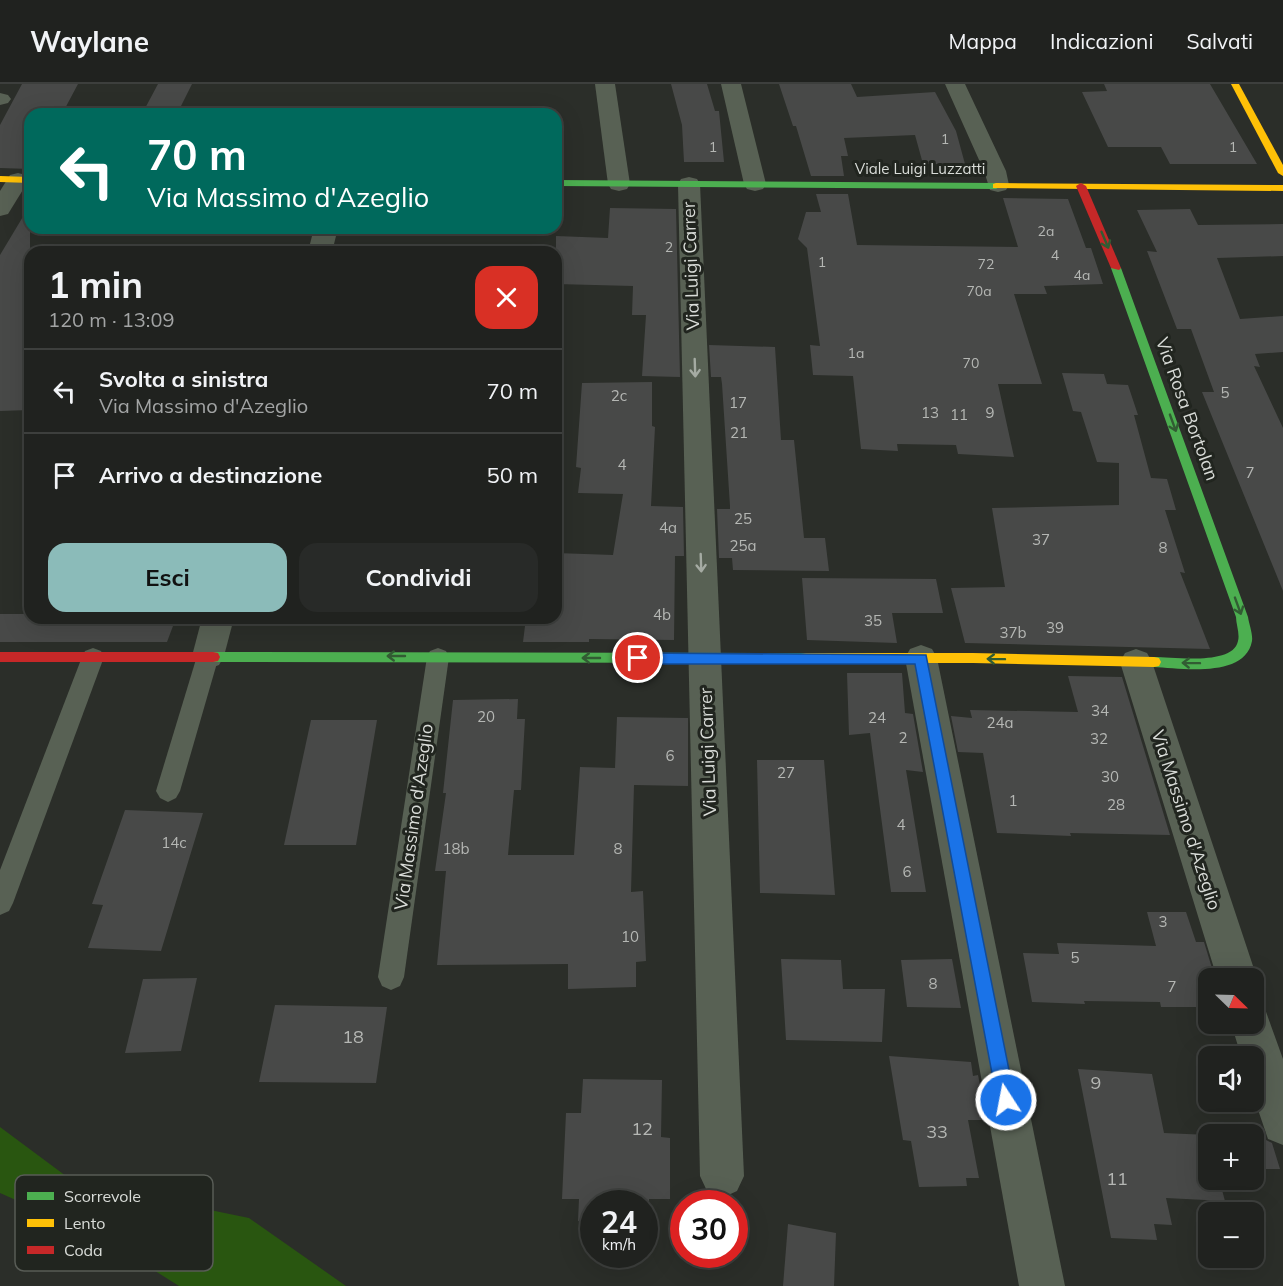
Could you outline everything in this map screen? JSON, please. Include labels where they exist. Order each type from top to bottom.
[{"type":"street","points":[[605,84],[620,184]]},
{"type":"street","points":[[731,84],[755,184]]},
{"type":"street","points":[[955,84],[995,171],[998,186]]},
{"type":"street","points":[[1235,84],[1283,173]]},
{"type":"street","points":[[0,209],[16,180]]},
{"type":"street","name":"Viale Luigi Luzzatti","points":[[562,183],[1283,188]]},
{"type":"street","name":"Via Luigi Carrer","points":[[689,184],[722,1176]]},
{"type":"street","name":"Via Rosa Bortolan","points":[[1081,186],[1124,288],[1246,633],[1244,648],[1234,658],[1218,664],[1136,662]]},
{"type":"street","points":[[208,656],[216,624]]},
{"type":"street","points":[[0,657],[921,658],[1136,662]]},
{"type":"street","points":[[921,658],[1042,1286]]},
{"type":"street","name":"Via Massimo d'Azeglio","points":[[1136,662],[1234,968]]},
{"type":"street","points":[[1254,1034],[1283,1124]]},
{"type":"lane","points":[[168,792],[208,656]]},
{"type":"lane","points":[[0,903],[93,657]]},
{"type":"lane","name":"Via Massimo d'Azeglio","points":[[391,977],[438,657]]},
{"type":"shaded area","points":[[0,1127],[65,1175],[15,1175],[15,1200],[0,1193]]},
{"type":"shaded area","points":[[213,1211],[249,1218],[346,1286],[179,1286],[155,1271],[213,1271]]},
{"type":"building","points":[[22,84],[78,84],[65,108],[24,108],[24,169],[0,168],[0,125]]},
{"type":"building","points":[[158,84],[192,84],[180,108],[145,108]]},
{"type":"building","points":[[671,84],[707,84],[715,111],[719,111],[724,162],[684,162],[682,125]]},
{"type":"building","points":[[779,84],[851,84],[857,97],[935,92],[956,131],[965,164],[923,164],[915,135],[844,138],[848,156],[841,156],[844,176],[811,176],[796,126],[793,126]]},
{"type":"building","points":[[1104,84],[1210,84],[1257,164],[1170,164],[1161,147],[1108,147],[1082,92],[1107,91]]},
{"type":"building","points":[[816,194],[848,194],[857,245],[1018,247],[1003,198],[1068,199],[1086,248],[1091,248],[1103,284],[1044,286],[1047,294],[1014,294],[1042,384],[998,384],[1014,457],[958,454],[956,445],[897,444],[898,451],[861,449],[853,376],[813,375],[810,345],[820,346],[807,248],[798,239],[806,212],[821,212]]},
{"type":"building","points":[[610,208],[676,209],[680,377],[642,376],[646,315],[632,315],[633,286],[562,284],[562,246],[556,246],[556,236],[608,238]]},
{"type":"building","points":[[1190,209],[1198,225],[1283,224],[1283,256],[1217,258],[1240,319],[1283,316],[1283,352],[1255,354],[1260,367],[1254,366],[1283,428],[1283,591],[1202,392],[1214,392],[1191,329],[1177,329],[1147,251],[1157,252],[1137,210]]},
{"type":"building","points":[[24,215],[24,234],[30,234],[30,246],[24,246],[24,410],[0,411],[0,255]]},
{"type":"building","points":[[709,345],[775,347],[781,440],[794,440],[804,538],[825,538],[829,571],[733,570],[732,558],[719,558],[717,509],[730,509],[730,506],[722,384],[721,377],[711,377]]},
{"type":"building","points":[[1062,373],[1104,374],[1107,384],[1128,385],[1138,415],[1134,415],[1151,478],[1167,479],[1176,510],[1165,510],[1185,573],[1180,572],[1210,649],[965,643],[951,588],[1005,587],[992,508],[1119,505],[1119,463],[1097,462],[1081,412],[1073,411]]},
{"type":"building","points":[[652,382],[652,426],[655,427],[651,506],[683,507],[684,556],[675,556],[674,640],[589,639],[589,642],[523,642],[525,624],[562,624],[562,553],[613,555],[623,494],[578,493],[581,468],[576,467],[582,383]]},
{"type":"building","points":[[802,578],[936,579],[943,613],[892,613],[897,643],[807,640]]},
{"type":"building","points":[[0,614],[24,614],[24,624],[174,624],[167,642],[0,642]]},
{"type":"building","points":[[847,673],[902,673],[905,713],[913,714],[923,772],[906,770],[926,892],[891,892],[870,733],[849,735]]},
{"type":"building","points":[[1068,676],[1122,677],[1170,835],[1070,833],[1071,836],[997,833],[983,753],[958,752],[951,716],[972,718],[970,710],[1078,712]]},
{"type":"building","points":[[518,699],[517,719],[525,719],[521,790],[514,790],[508,855],[574,855],[580,767],[615,768],[617,717],[688,718],[688,786],[634,785],[631,892],[643,891],[646,961],[636,962],[636,987],[568,989],[568,964],[437,965],[446,871],[435,871],[446,793],[443,793],[453,700]]},
{"type":"building","points":[[311,720],[377,720],[356,845],[284,845]]},
{"type":"building","points":[[757,760],[824,760],[835,895],[760,893]]},
{"type":"building","points":[[125,810],[203,813],[161,951],[88,948],[103,905],[92,904]]},
{"type":"building","points":[[1147,912],[1186,912],[1196,942],[1204,942],[1212,968],[1198,968],[1198,1007],[1161,1007],[1160,1002],[1084,1001],[1085,1004],[1032,1002],[1023,953],[1059,954],[1057,943],[1156,946]]},
{"type":"building","points":[[781,959],[841,960],[843,989],[885,989],[882,1042],[786,1040]]},
{"type":"building","points":[[952,959],[961,1008],[907,1007],[901,960]]},
{"type":"building","points":[[197,978],[181,1051],[125,1053],[143,979]]},
{"type":"building","points":[[275,1005],[387,1007],[376,1083],[259,1082]]},
{"type":"building","points":[[889,1056],[971,1062],[973,1076],[978,1075],[987,1120],[968,1120],[979,1178],[966,1178],[967,1186],[919,1187],[911,1141],[903,1140]]},
{"type":"building","points":[[1078,1069],[1152,1074],[1164,1133],[1198,1135],[1198,1190],[1222,1190],[1225,1201],[1166,1198],[1172,1225],[1154,1224],[1157,1240],[1111,1238]]},
{"type":"building","points":[[583,1079],[662,1080],[661,1137],[670,1138],[670,1199],[658,1199],[658,1190],[580,1190],[580,1221],[578,1221],[579,1199],[562,1199],[566,1113],[581,1113]]},
{"type":"building","points":[[1264,1135],[1266,1140],[1272,1143],[1280,1169],[1264,1169]]},
{"type":"building","points":[[788,1224],[836,1233],[834,1286],[783,1286]]},
{"type":"traffic: fast","points":[[562,183],[996,186]]},
{"type":"traffic: fast","points":[[1116,268],[1242,617],[1245,641],[1239,652],[1218,664],[1154,662]]},
{"type":"traffic: fast","points":[[213,657],[806,658]]},
{"type":"traffic: slow","points":[[1235,84],[1283,173]]},
{"type":"traffic: slow","points":[[0,179],[24,180]]},
{"type":"traffic: slow","points":[[996,186],[1283,188]]},
{"type":"traffic: slow","points":[[806,658],[973,658],[1154,662]]},
{"type":"traffic: jam","points":[[1081,186],[1116,268]]},
{"type":"traffic: jam","points":[[0,657],[213,657]]},
{"type":"route","points":[[638,658],[921,658],[1006,1100]]}]
